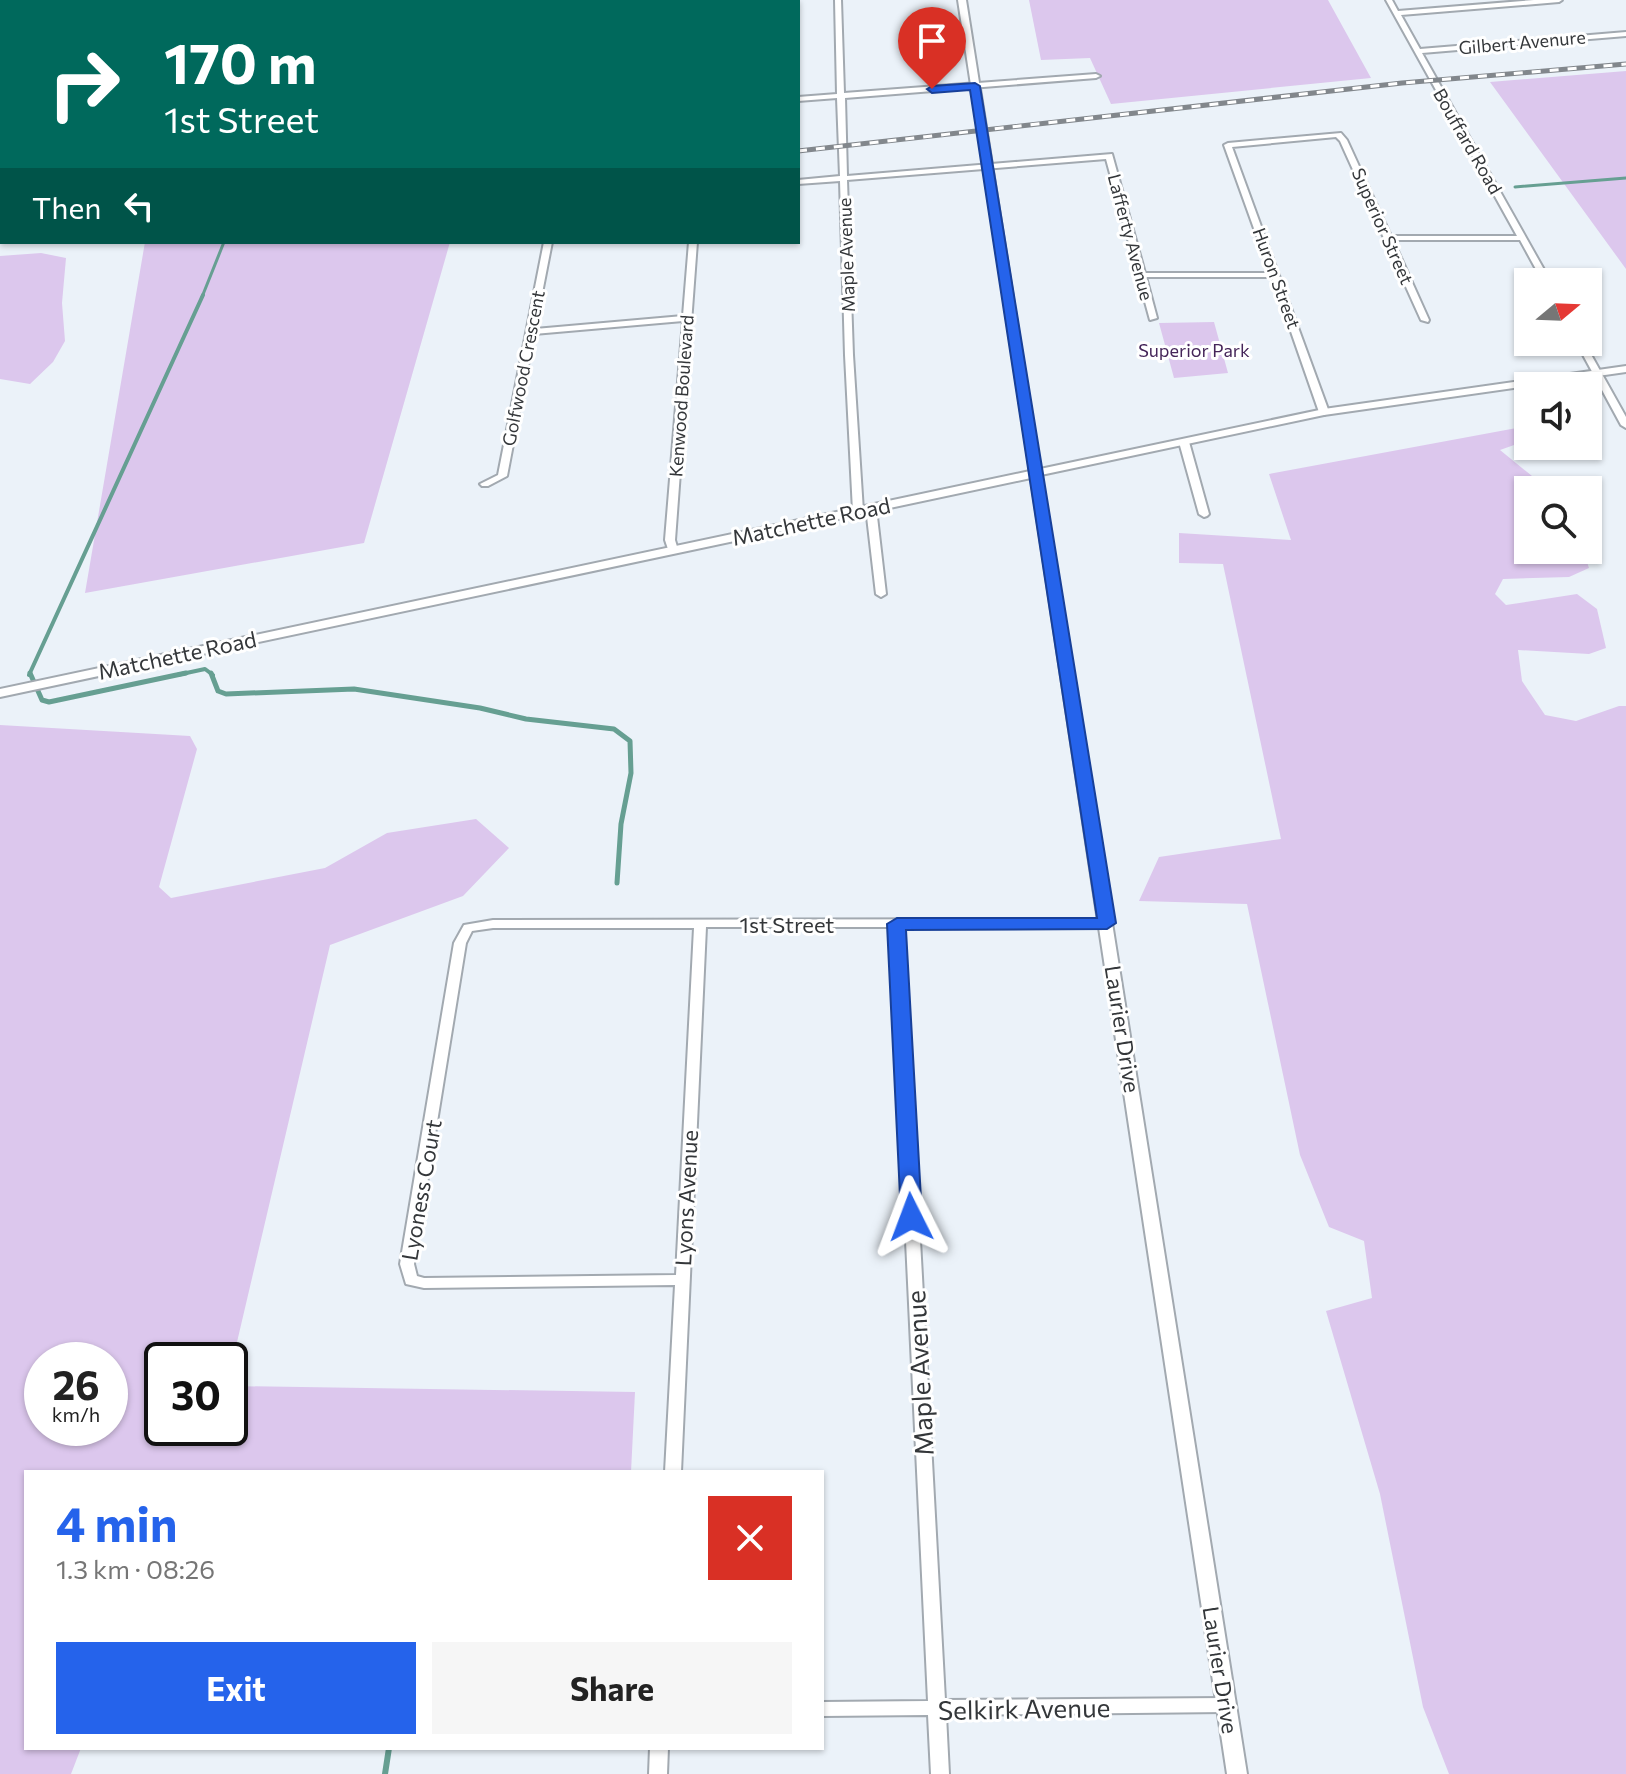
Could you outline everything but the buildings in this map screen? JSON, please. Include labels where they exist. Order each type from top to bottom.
[{"type":"street","name":"Maple Avenue","points":[[838,0],[858,511]]},
{"type":"street","name":"Laurier Drive","points":[[962,0],[1237,1774]]},
{"type":"street","name":"Bouffard Road","points":[[1389,0],[1539,268]]},
{"type":"street","points":[[1396,13],[1559,0]]},
{"type":"street","name":"Gilbert Avenure","points":[[1418,51],[1626,34]]},
{"type":"street","points":[[800,99],[1096,76]]},
{"type":"street","name":"Superior Street","points":[[1228,145],[1338,135],[1390,238],[1425,320]]},
{"type":"street","name":"Huron Street","points":[[1228,145],[1324,412]]},
{"type":"street","name":"Lafferty Avenue","points":[[987,167],[1109,156],[1153,318]]},
{"type":"street","points":[[800,182],[987,167]]},
{"type":"street","points":[[1390,238],[1522,238]]},
{"type":"street","name":"Golfwood Crescent","points":[[485,484],[502,476],[548,244]]},
{"type":"street","name":"Kenwood Boulevard","points":[[673,550],[670,545],[693,244]]},
{"type":"street","points":[[1142,275],[1276,275]]},
{"type":"street","points":[[532,332],[687,318]]},
{"type":"street","name":"Matchette Road","points":[[1602,372],[1626,369]]},
{"type":"street","points":[[1602,382],[1626,425]]},
{"type":"street","name":"Matchette Road","points":[[0,693],[1324,412],[1514,385]]},
{"type":"street","points":[[1184,442],[1204,514]]},
{"type":"street","points":[[871,508],[881,594]]},
{"type":"street","name":"1st Street","points":[[468,928],[493,924],[1107,923]]},
{"type":"street","name":"Lyons Avenue","points":[[673,1470],[700,924]]},
{"type":"street","name":"Maple Avenue","points":[[897,924],[940,1774]]},
{"type":"street","name":"Lyoness Court","points":[[468,928],[460,943],[407,1264],[411,1280],[424,1283],[682,1280]]},
{"type":"street","name":"Selkirk Avenue","points":[[824,1709],[1226,1705]]},
{"type":"street","points":[[658,1774],[659,1750]]},
{"type":"green space","points":[[1029,0],[1328,0],[1371,78],[1111,104],[1090,58],[1041,60]]},
{"type":"green space","points":[[1626,71],[1626,269],[1490,82]]},
{"type":"green space","points":[[145,244],[449,244],[364,543],[85,593]]},
{"type":"green space","points":[[41,253],[66,258],[62,303],[65,341],[53,362],[30,384],[0,379],[0,256]]},
{"type":"green space","name":"Superior Park","points":[[1214,322],[1228,373],[1174,378],[1159,323]]},
{"type":"green space","points":[[1514,429],[1514,445],[1500,450],[1532,476],[1514,476],[1514,564],[1588,564],[1589,568],[1569,577],[1503,579],[1495,594],[1506,605],[1577,594],[1597,609],[1606,648],[1589,654],[1518,650],[1522,681],[1545,715],[1576,721],[1626,706],[1626,1774],[1449,1774],[1423,1707],[1380,1494],[1326,1311],[1372,1298],[1364,1241],[1329,1227],[1300,1155],[1247,904],[1139,901],[1159,857],[1281,839],[1223,564],[1179,563],[1179,533],[1291,540],[1269,474]]},
{"type":"green space","points":[[0,725],[190,736],[197,749],[159,887],[171,898],[325,868],[387,833],[476,819],[509,848],[463,896],[330,945],[237,1342],[144,1342],[144,1446],[248,1446],[248,1386],[635,1392],[631,1470],[24,1470],[24,1750],[80,1750],[71,1774],[0,1774]]},
{"type":"waterway","points":[[1515,187],[1626,178]]},
{"type":"waterway","points":[[202,297],[223,244]]},
{"type":"waterway","points":[[29,675],[203,295]]},
{"type":"waterway","points":[[177,675],[205,669],[211,674]]},
{"type":"waterway","points":[[30,673],[42,700],[49,702],[186,673]]},
{"type":"waterway","points":[[211,674],[218,691],[226,694],[354,689],[480,708],[526,719],[614,729],[630,741],[631,773],[621,824],[617,883]]},
{"type":"waterway","points":[[385,1774],[389,1750]]},
{"type":"railway","points":[[800,151],[1402,83],[1626,64]]},
{"type":"route","points":[[911,1217],[897,924],[1107,923],[975,86],[932,89]]}]
